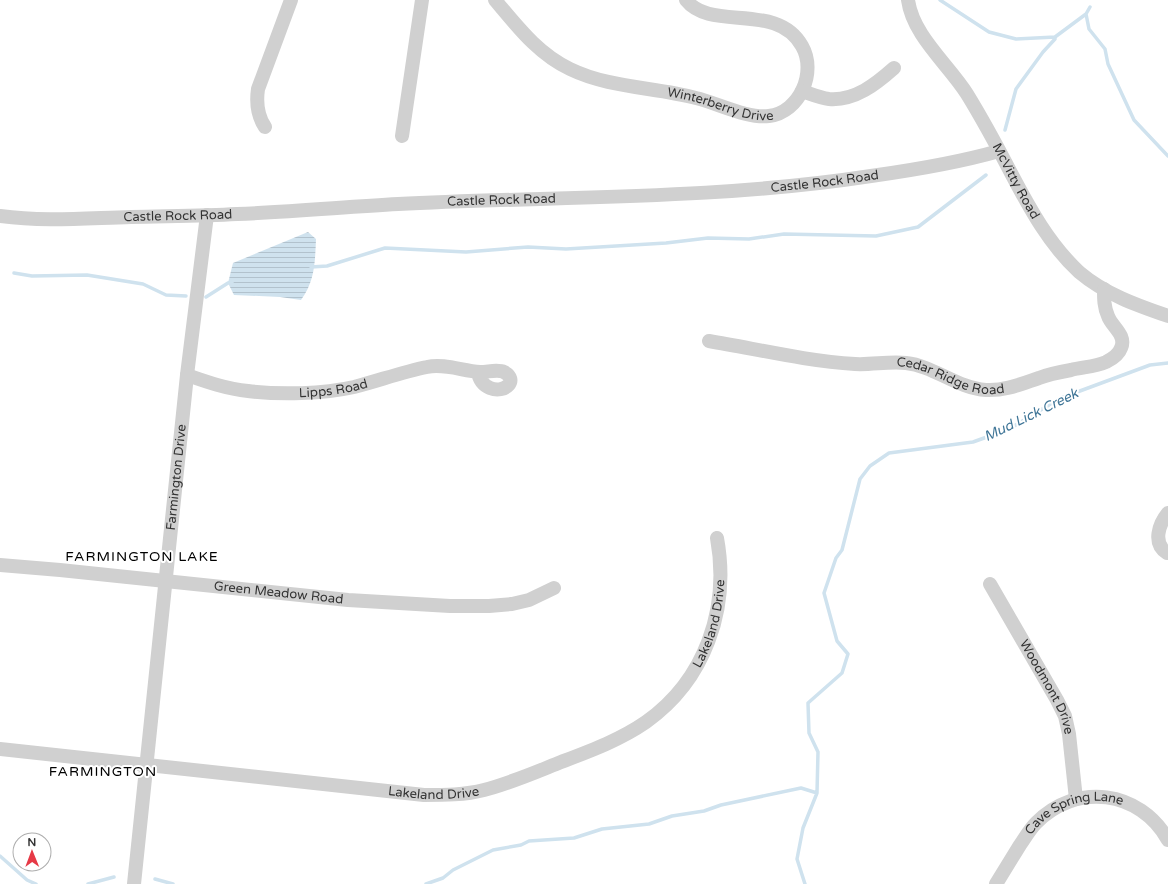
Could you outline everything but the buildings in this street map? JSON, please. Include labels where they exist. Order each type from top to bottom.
[{"type":"street","points":[[265,127],[258,111],[258,89],[291,0]]},
{"type":"street","points":[[402,136],[422,0]]},
{"type":"street","name":"Winterberry Drive","points":[[495,0],[525,36],[533,43],[553,59],[569,69],[592,78],[697,98],[733,110],[758,116],[769,116],[785,110],[795,102],[802,91],[808,73],[808,62],[803,47],[789,30],[768,21],[718,15],[692,4],[684,9],[674,0]]},
{"type":"street","name":"McVitty Road","points":[[908,0],[912,16],[923,36],[966,92],[1032,213],[1052,243],[1080,273],[1104,289],[1124,300],[1168,316]]},
{"type":"street","points":[[802,91],[829,99],[848,97],[868,89],[879,82],[894,68]]},
{"type":"street","name":"Castle Rock Road","points":[[0,216],[28,218],[82,218],[207,215],[397,204],[697,194],[791,187],[839,181],[932,167],[972,159],[999,151]]},
{"type":"street","name":"Farmington Drive","points":[[134,884],[187,375],[207,215]]},
{"type":"street","name":"Cedar Ridge Road","points":[[709,341],[808,358],[855,364],[892,362],[908,363],[922,366],[946,378],[970,387],[985,390],[1001,390],[1019,386],[1040,378],[1072,369],[1098,365],[1108,361],[1116,355],[1122,346],[1122,338],[1119,331],[1111,323],[1108,316],[1104,304],[1104,289]]},
{"type":"street","name":"Lipps Road","points":[[187,375],[212,384],[248,392],[290,393],[328,391],[353,387],[429,366],[458,368],[478,372]]},
{"type":"street","points":[[1167,553],[1160,546],[1158,537],[1162,520],[1168,513]]},
{"type":"street","name":"Lakeland Drive","points":[[0,749],[424,795],[465,793],[484,790],[544,769],[622,736],[645,722],[666,705],[690,678],[702,658],[715,624],[721,569],[717,538]]},
{"type":"street","name":"Green Meadow Road","points":[[0,565],[166,580],[348,600],[450,606],[489,606],[512,604],[530,600],[554,588]]},
{"type":"street","name":"Woodmont Drive","points":[[990,584],[1057,700],[1064,716],[1069,734],[1076,799]]},
{"type":"street","name":"Cave Spring Lane","points":[[996,884],[1036,823],[1063,804],[1076,799],[1096,796],[1108,797],[1131,804],[1142,810],[1153,820],[1164,832],[1168,840]]},
{"type":"water","points":[[308,232],[316,239],[315,263],[309,286],[301,300],[280,297],[234,295],[228,283],[233,263]]},
{"type":"waterway","points":[[940,0],[989,32],[1016,39],[1055,37]]},
{"type":"waterway","name":"Mud Lick Creek","points":[[1090,7],[1086,14],[1089,29],[1105,49],[1108,64],[1134,120],[1168,156]]},
{"type":"waterway","points":[[1005,130],[1016,89],[1043,52],[1055,39],[1055,37],[1086,14]]},
{"type":"waterway","points":[[311,267],[327,266],[385,248],[466,252],[528,247],[566,249],[666,243],[708,238],[749,239],[784,234],[876,236],[918,227],[986,175]]},
{"type":"waterway","points":[[14,273],[32,276],[87,275],[143,284],[166,295],[186,296]]},
{"type":"waterway","points":[[206,297],[232,282]]},
{"type":"waterway","name":"Mud Lick Creek","points":[[805,884],[797,859],[803,828],[817,793],[818,752],[809,733],[808,703],[842,673],[848,654],[837,641],[824,593],[836,558],[842,550],[860,479],[870,466],[889,453],[973,442],[1009,429],[1061,398],[1150,365],[1168,363]]},
{"type":"waterway","points":[[426,884],[443,878],[453,870],[493,850],[521,845],[529,841],[574,838],[602,829],[649,824],[672,816],[704,811],[721,805],[801,788],[817,793]]},
{"type":"waterway","points":[[0,856],[27,880],[36,884]]},
{"type":"waterway","points":[[88,884],[114,877]]},
{"type":"waterway","points":[[155,879],[173,884]]},
{"type":"district","name":"FARMINGTON LAKE","points":[[142,556]]},
{"type":"district","name":"FARMINGTON","points":[[103,771]]}]
